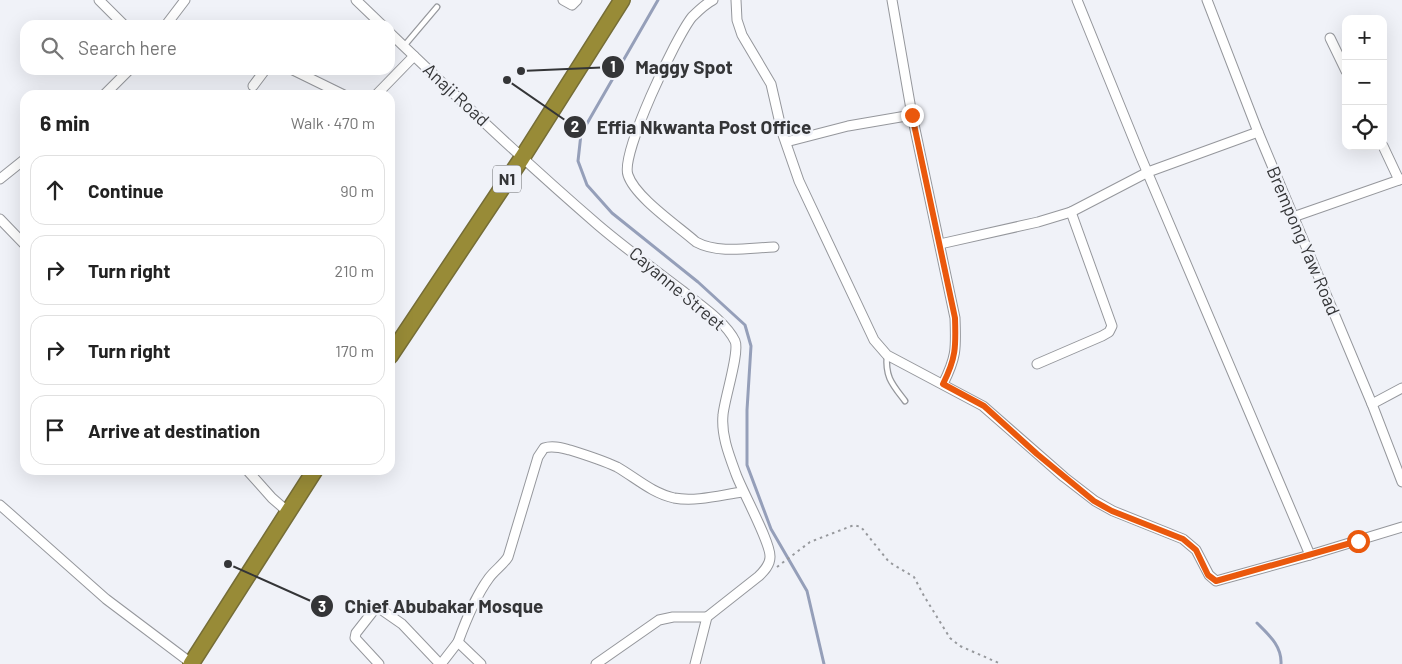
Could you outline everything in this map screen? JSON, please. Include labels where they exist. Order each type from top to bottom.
[{"type":"highway","name":"N1","points":[[395,348],[522,158],[622,0]]},
{"type":"highway","points":[[191,664],[312,475]]},
{"type":"street","points":[[99,0],[119,20]]},
{"type":"street","points":[[170,20],[185,0]]},
{"type":"street","points":[[356,0],[377,20]]},
{"type":"street","points":[[562,0],[572,5],[577,0]]},
{"type":"street","points":[[713,0],[703,6],[692,18],[668,59],[656,83],[629,153],[626,170],[633,187],[696,242],[718,249],[774,247]]},
{"type":"street","points":[[736,0],[737,20],[742,35],[771,84],[786,142],[799,182],[874,340],[887,355],[984,406],[1043,460],[1094,501],[1112,511],[1183,539],[1196,550],[1208,575],[1216,581],[1402,527]]},
{"type":"street","points":[[892,0],[912,115],[955,318],[956,352],[943,384]]},
{"type":"street","points":[[1077,0],[1310,555]]},
{"type":"street","name":"Brempong Yaw Road","points":[[1207,0],[1258,132],[1372,404],[1402,482]]},
{"type":"street","name":"Anaji Road","points":[[395,38],[522,158]]},
{"type":"street","points":[[1330,38],[1342,63]]},
{"type":"street","points":[[381,90],[414,56]]},
{"type":"street","points":[[109,90],[124,75]]},
{"type":"street","points":[[253,86],[261,75]]},
{"type":"street","points":[[303,75],[334,90]]},
{"type":"street","points":[[786,142],[848,126],[912,115]]},
{"type":"street","points":[[940,244],[1038,222],[1071,212],[1148,172],[1258,132]]},
{"type":"street","points":[[1293,217],[1400,179],[1385,150]]},
{"type":"street","name":"Cayanne Street","points":[[522,158],[599,226],[706,309],[733,338],[737,347],[723,416],[728,453],[742,492],[770,551],[769,562],[759,576],[707,617]]},
{"type":"street","points":[[0,179],[20,163]]},
{"type":"street","points":[[1037,364],[1102,336],[1111,329],[1112,322],[1071,212]]},
{"type":"street","points":[[0,219],[20,240]]},
{"type":"street","points":[[1372,404],[1402,388]]},
{"type":"street","points":[[379,664],[355,638],[356,633],[374,610],[379,608],[402,624],[441,664],[458,642],[470,611],[487,582],[508,557],[538,458],[544,448],[556,447],[601,460],[619,468],[650,489],[675,498],[703,498],[742,492]]},
{"type":"street","points":[[251,475],[272,498],[288,512]]},
{"type":"street","points":[[0,506],[106,599],[191,664]]},
{"type":"street","points":[[596,664],[659,620],[674,617],[707,617],[695,664]]},
{"type":"street","points":[[458,642],[480,664]]},
{"type":"lane","points":[[404,46],[437,6]]},
{"type":"lane","points":[[887,355],[886,368],[888,378],[905,401]]},
{"type":"path","points":[[780,566],[810,542],[854,525],[861,527],[889,562],[914,577],[950,638],[960,646],[1001,664]]},
{"type":"waterway","points":[[658,0],[581,134],[578,161],[587,185],[612,213],[698,282],[745,325],[751,346],[747,410],[747,465],[771,529],[807,591],[824,664]]},
{"type":"waterway","points":[[1257,623],[1277,646],[1281,664]]},
{"type":"place","name":"Maggy Spot","points":[[521,71]]},
{"type":"place","name":"Effia Nkwanta Post Office","points":[[507,80]]},
{"type":"place","name":"Chief Abubakar Mosque","points":[[228,564]]},
{"type":"route","points":[[912,115],[928,183],[955,318],[956,352],[943,384],[984,406],[1037,454],[1094,501],[1112,511],[1183,539],[1196,550],[1208,575],[1216,581],[1358,541]]}]
